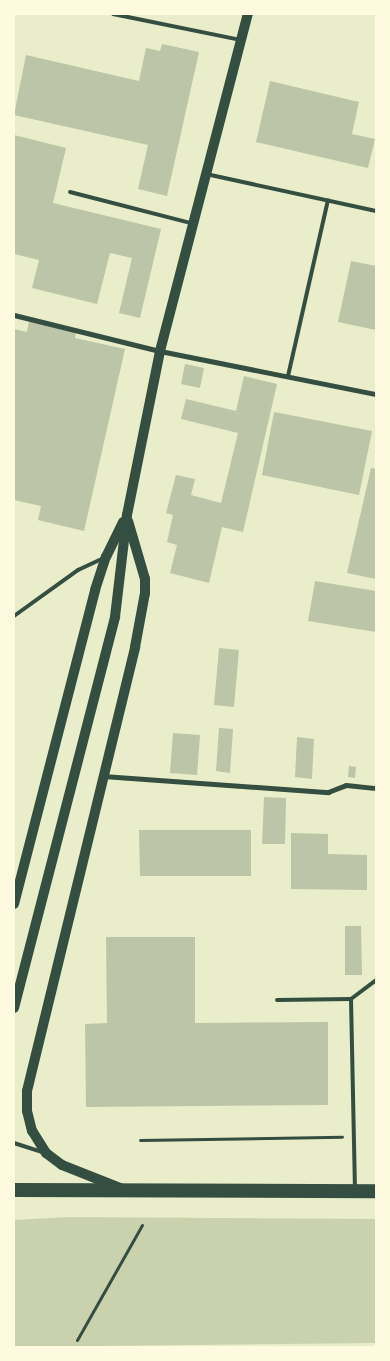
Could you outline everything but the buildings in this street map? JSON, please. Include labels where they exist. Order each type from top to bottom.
[{"type":"highway","points":[[14,1190],[376,1191]]},
{"type":"main road","points":[[14,1008],[115,617],[127,515],[160,351],[204,174],[248,14]]},
{"type":"main road","points":[[14,904],[106,557],[127,515]]},
{"type":"main road","points":[[125,1191],[62,1166],[46,1153],[32,1132],[27,1112],[27,1091],[135,647],[145,593],[144,579],[127,515]]},
{"type":"street","points":[[14,315],[160,351],[376,394]]},
{"type":"street","points":[[103,776],[328,792],[346,785],[376,788]]},
{"type":"lane","points":[[113,14],[240,40]]},
{"type":"lane","points":[[204,174],[376,211]]},
{"type":"lane","points":[[70,192],[192,224]]},
{"type":"lane","points":[[288,376],[328,200]]},
{"type":"lane","points":[[14,616],[78,570],[106,557]]},
{"type":"lane","points":[[277,1000],[352,1000],[376,980]]},
{"type":"lane","points":[[352,1000],[355,1191]]},
{"type":"lane","points":[[14,1143],[46,1153]]},
{"type":"path","points":[[140,1140],[353,1137]]},
{"type":"path","points":[[77,1340],[142,1225]]},
{"type":"green space","points":[[68,1217],[376,1219],[376,1343],[14,1347],[14,1220]]}]
